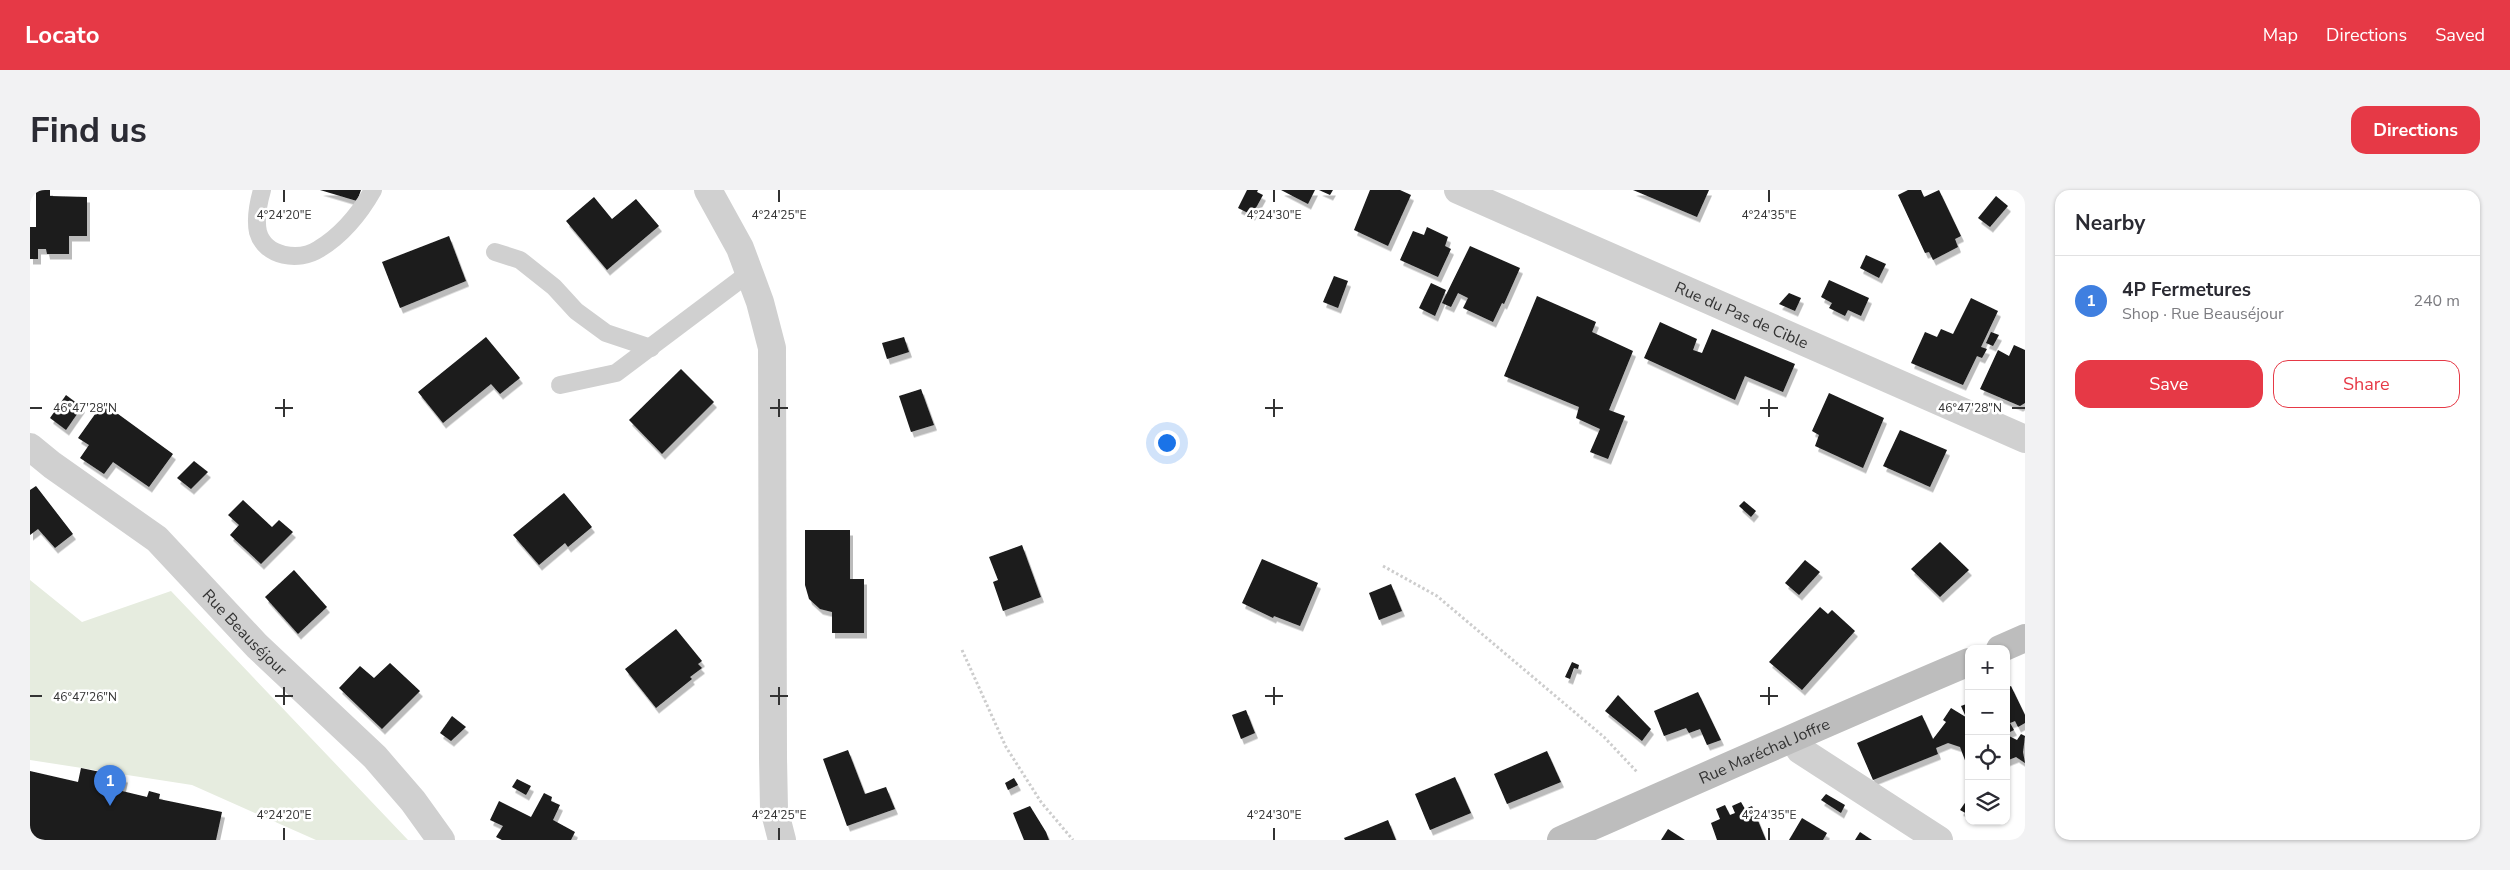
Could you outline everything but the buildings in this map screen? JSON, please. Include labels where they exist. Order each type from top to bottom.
[{"type":"main road","points":[[2009,645],[2025,638]]},
{"type":"main road","name":"Rue Maréchal Joffre","points":[[1561,840],[1794,739],[1840,716],[1965,664]]},
{"type":"street","points":[[708,190],[740,248],[760,302],[772,348],[774,809],[782,840]]},
{"type":"street","name":"Rue du Pas de Cible","points":[[1458,190],[2025,439]]},
{"type":"street","name":"Rue Beauséjour","points":[[30,447],[52,465],[157,539],[257,646],[375,757],[413,801],[441,840]]},
{"type":"street","points":[[1794,739],[1800,750],[1940,840]]},
{"type":"lane","points":[[262,190],[257,210],[258,232],[264,244],[280,254],[299,257],[318,250],[345,228],[364,207],[373,190]]},
{"type":"lane","points":[[495,252],[520,260],[554,287],[576,312],[606,333],[651,348]]},
{"type":"lane","points":[[560,385],[616,373],[750,273]]},
{"type":"path","points":[[1383,566],[1437,596],[1604,738],[1660,797]]},
{"type":"path","points":[[962,650],[1006,747],[1041,802],[1073,840]]},
{"type":"shaded area","points":[[30,580],[82,622],[171,591],[408,840],[316,840],[192,785],[30,760]]},
{"type":"place","name":"4P Fermetures","points":[[110,806]]}]
